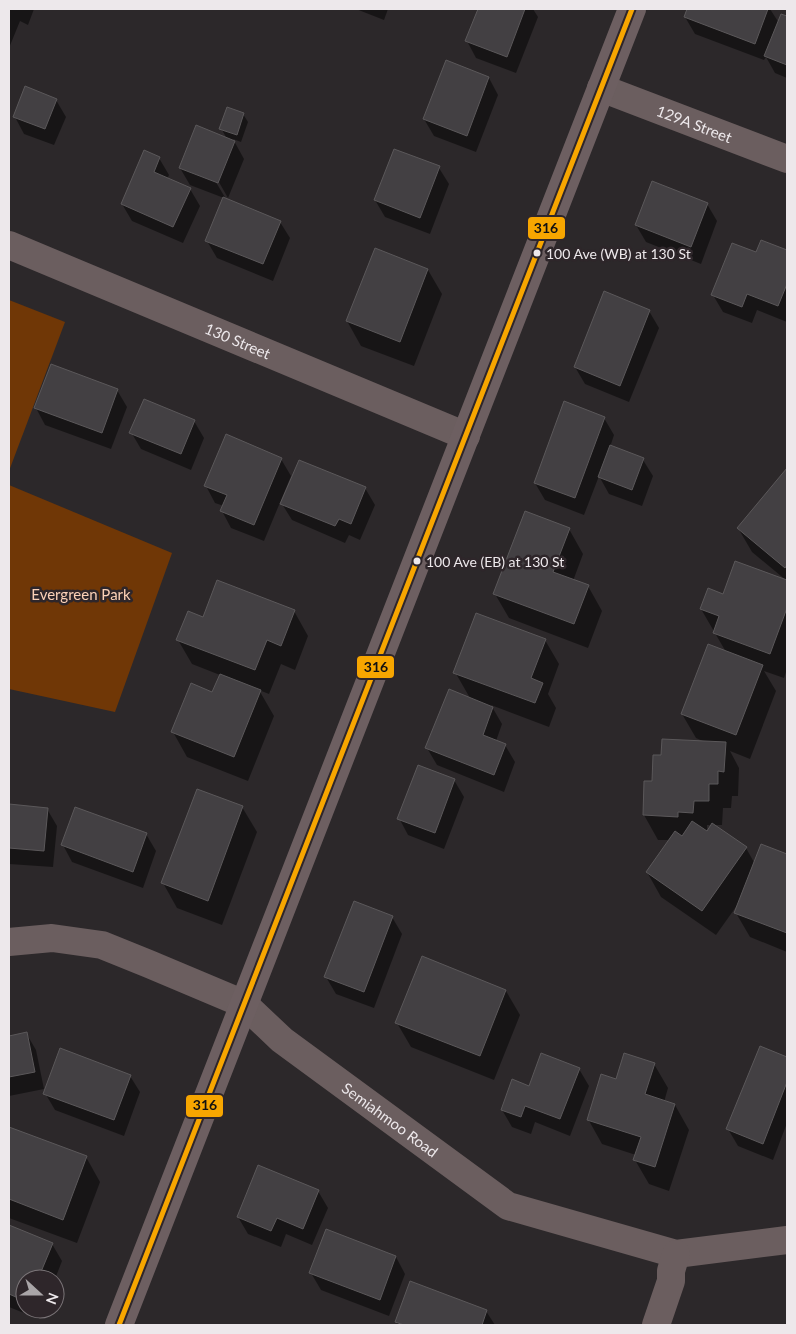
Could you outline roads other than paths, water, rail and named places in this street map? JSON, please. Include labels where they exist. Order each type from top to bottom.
[{"type":"street","points":[[119,1325],[632,9]]},
{"type":"street","name":"129A Street","points":[[601,88],[787,159]]},
{"type":"street","name":"130 Street","points":[[9,245],[466,436]]},
{"type":"street","name":"Semiahmoo Road","points":[[9,942],[52,938],[102,946],[244,1004],[282,1040],[508,1206],[676,1254],[787,1240]]},
{"type":"street","points":[[656,1325],[670,1281],[676,1254]]},
{"type":"place","name":"100 Ave (WB) at 130 St","points":[[537,253]]},
{"type":"place","name":"100 Ave (EB) at 130 St","points":[[417,561]]},
{"type":"park label","name":"Evergreen Park","points":[[81,594]]}]
